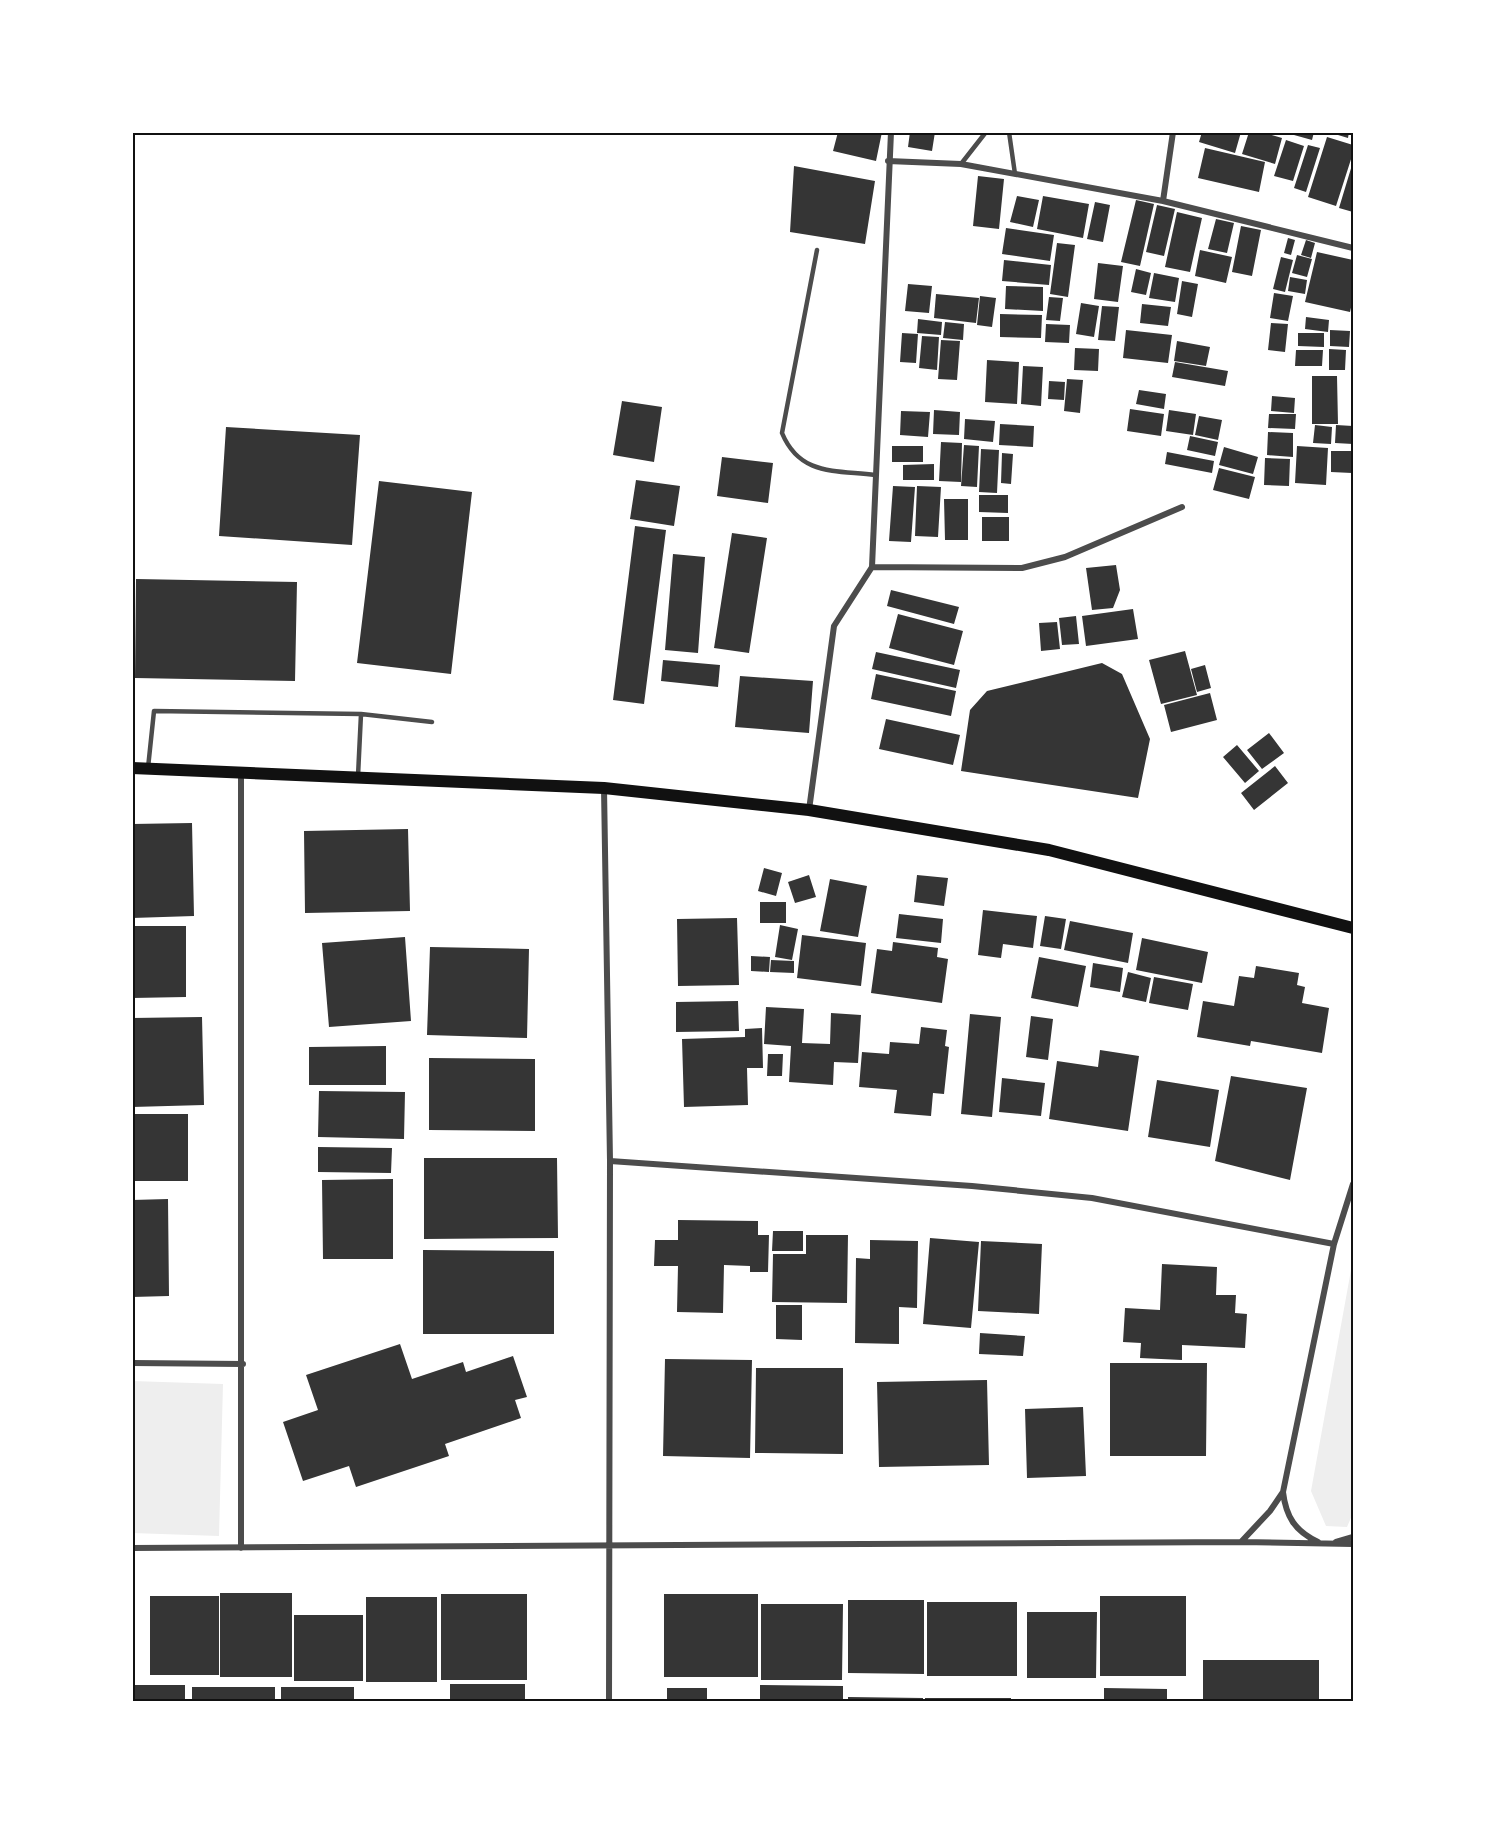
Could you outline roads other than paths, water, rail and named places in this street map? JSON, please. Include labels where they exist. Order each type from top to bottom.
[{"type":"main road","points":[[132,768],[604,788],[809,810],[1049,850],[1353,928]]},
{"type":"street","points":[[809,810],[834,626],[872,567],[891,132]]},
{"type":"street","points":[[1163,201],[1173,132]]},
{"type":"street","points":[[888,161],[962,164],[1163,201],[1353,248]]},
{"type":"street","points":[[872,567],[1022,568],[1065,557],[1182,507]]},
{"type":"street","points":[[241,771],[242,1548]]},
{"type":"street","points":[[604,788],[610,1161],[609,1702]]},
{"type":"street","points":[[610,1161],[961,1185],[1092,1198],[1334,1244]]},
{"type":"street","points":[[1241,1542],[1270,1511],[1282,1492],[1334,1244],[1353,1185]]},
{"type":"street","points":[[132,1363],[243,1364]]},
{"type":"street","points":[[1282,1492],[1285,1509],[1293,1525],[1306,1536],[1322,1544],[1353,1537]]},
{"type":"street","points":[[132,1548],[611,1544],[1241,1542],[1353,1544]]},
{"type":"lane","points":[[962,164],[986,132]]},
{"type":"lane","points":[[1009,132],[1016,174]]},
{"type":"lane","points":[[817,250],[782,433],[789,450],[804,464],[875,475]]},
{"type":"lane","points":[[148,768],[154,711],[361,714],[432,722]]},
{"type":"lane","points":[[358,777],[361,714]]}]
